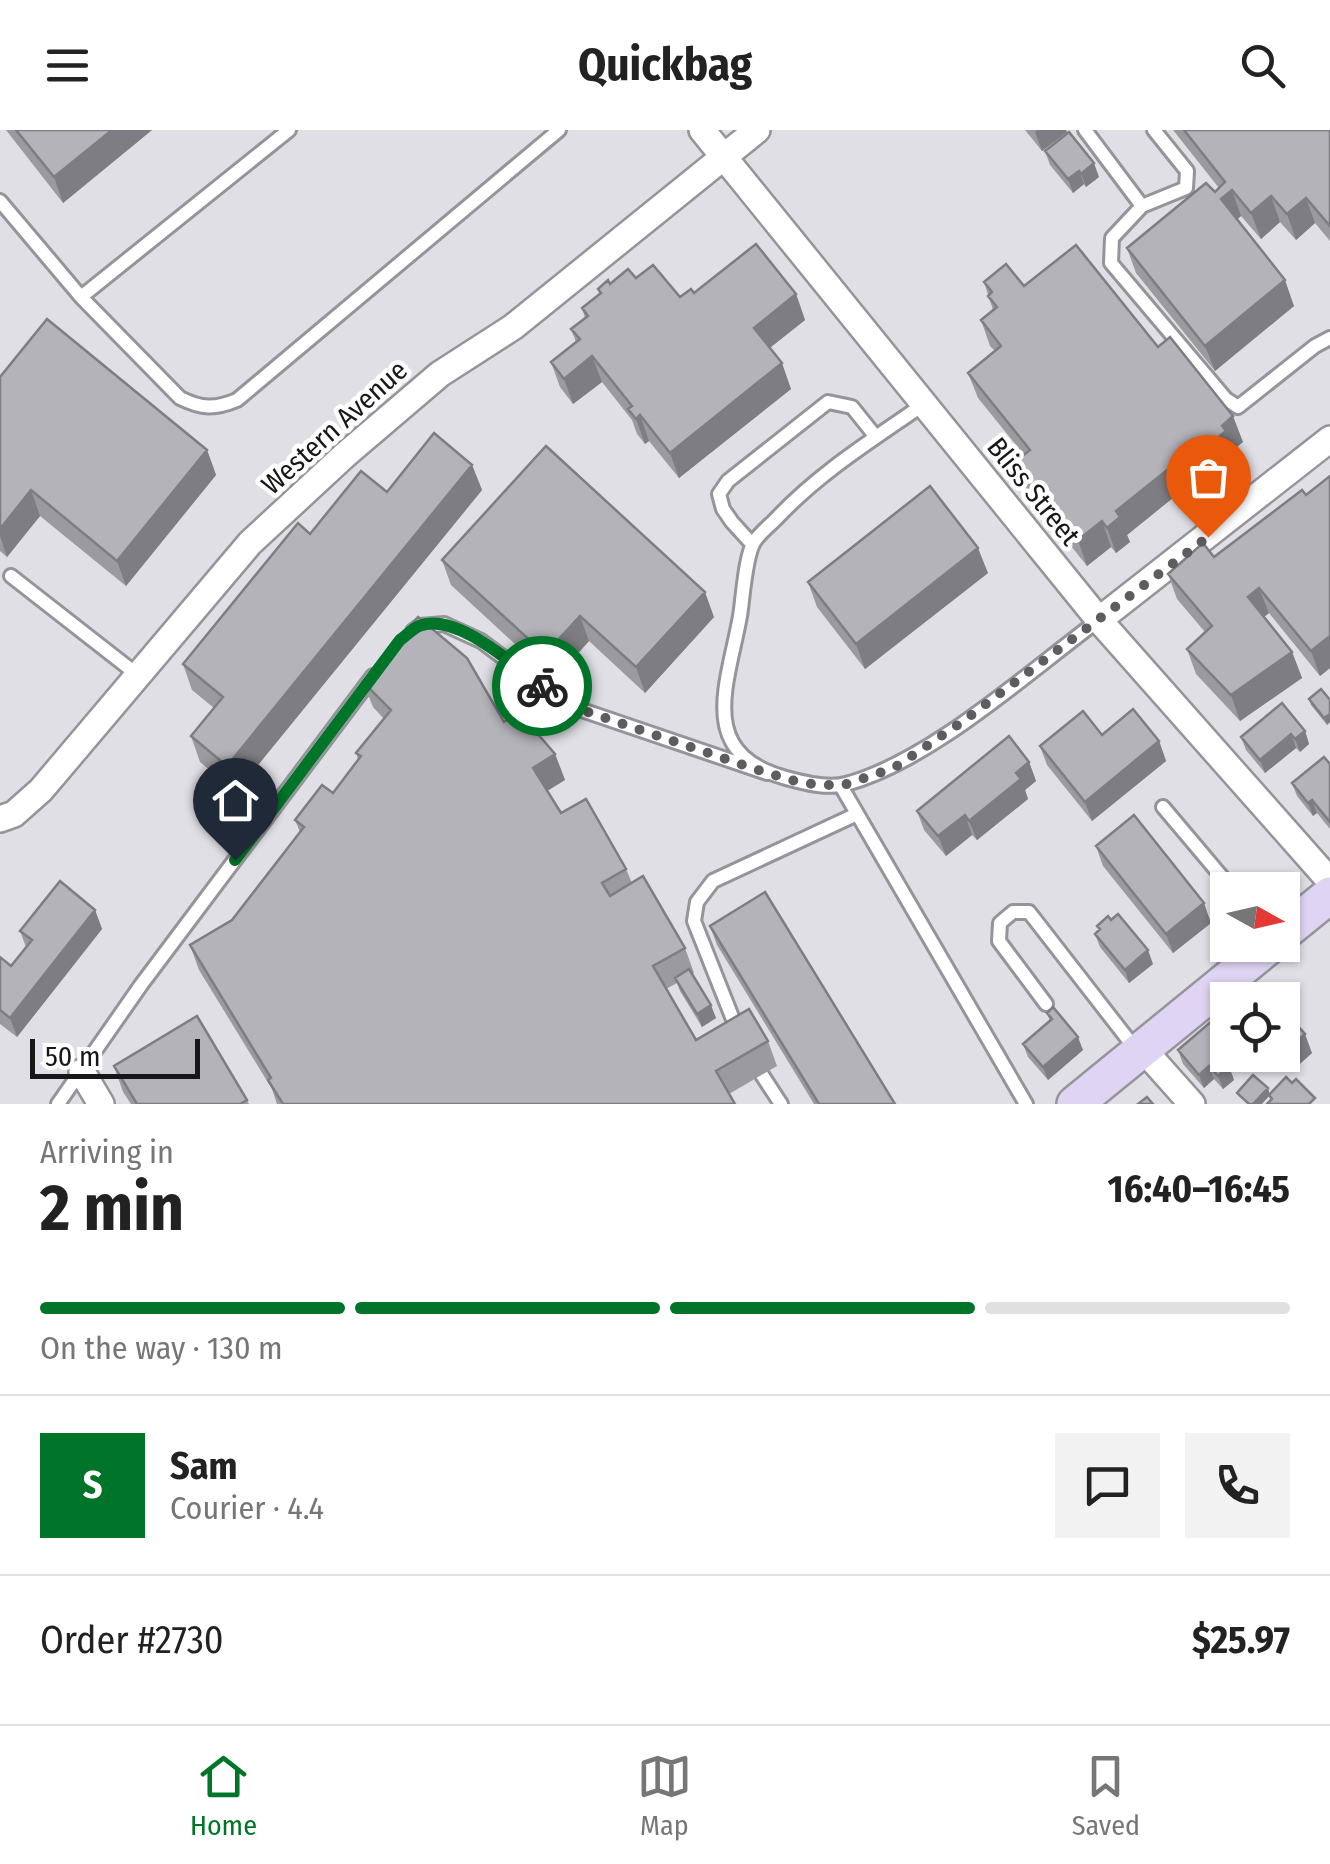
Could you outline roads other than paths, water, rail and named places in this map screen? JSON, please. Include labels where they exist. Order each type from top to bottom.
[{"type":"main road","points":[[1300,919],[1330,895]]},
{"type":"main road","points":[[1075,1104],[1249,962]]},
{"type":"street","name":"Bliss Street","points":[[702,130],[1099,620],[1330,882]]},
{"type":"street","name":"Western Avenue","points":[[4,824],[41,790],[250,542],[440,374],[513,326],[757,130]]},
{"type":"street","points":[[1099,620],[1330,439]]},
{"type":"street","points":[[1141,1051],[1192,1104]]},
{"type":"street","points":[[82,1072],[101,1104]]},
{"type":"lane","points":[[81,297],[289,130]]},
{"type":"lane","points":[[0,201],[81,297],[180,398],[216,409],[237,400],[559,130]]},
{"type":"lane","points":[[1086,130],[1142,206]]},
{"type":"lane","points":[[1154,130],[1187,171],[1186,188],[1142,206],[1112,238],[1111,264],[1232,405],[1244,404],[1314,346],[1330,338]]},
{"type":"lane","points":[[752,544],[723,508],[720,494],[728,481],[828,402],[852,407],[876,436]]},
{"type":"lane","points":[[767,773],[733,748],[724,731],[723,687],[735,645],[752,544],[792,501],[842,458],[924,404]]},
{"type":"lane","points":[[11,576],[140,676]]},
{"type":"lane","points":[[400,640],[420,626],[444,624],[481,641],[567,705],[767,773],[802,783],[841,786],[894,768],[1099,620]]},
{"type":"lane","points":[[58,1104],[141,985],[376,672]]},
{"type":"lane","points":[[841,786],[1026,1104]]},
{"type":"lane","points":[[1163,806],[1218,872]]},
{"type":"lane","points":[[743,1043],[694,921],[697,902],[713,881],[857,814]]},
{"type":"lane","points":[[1046,1004],[999,941],[1000,922],[1013,912],[1029,912],[1141,1051]]},
{"type":"lane","points":[[762,1075],[781,1104]]}]
